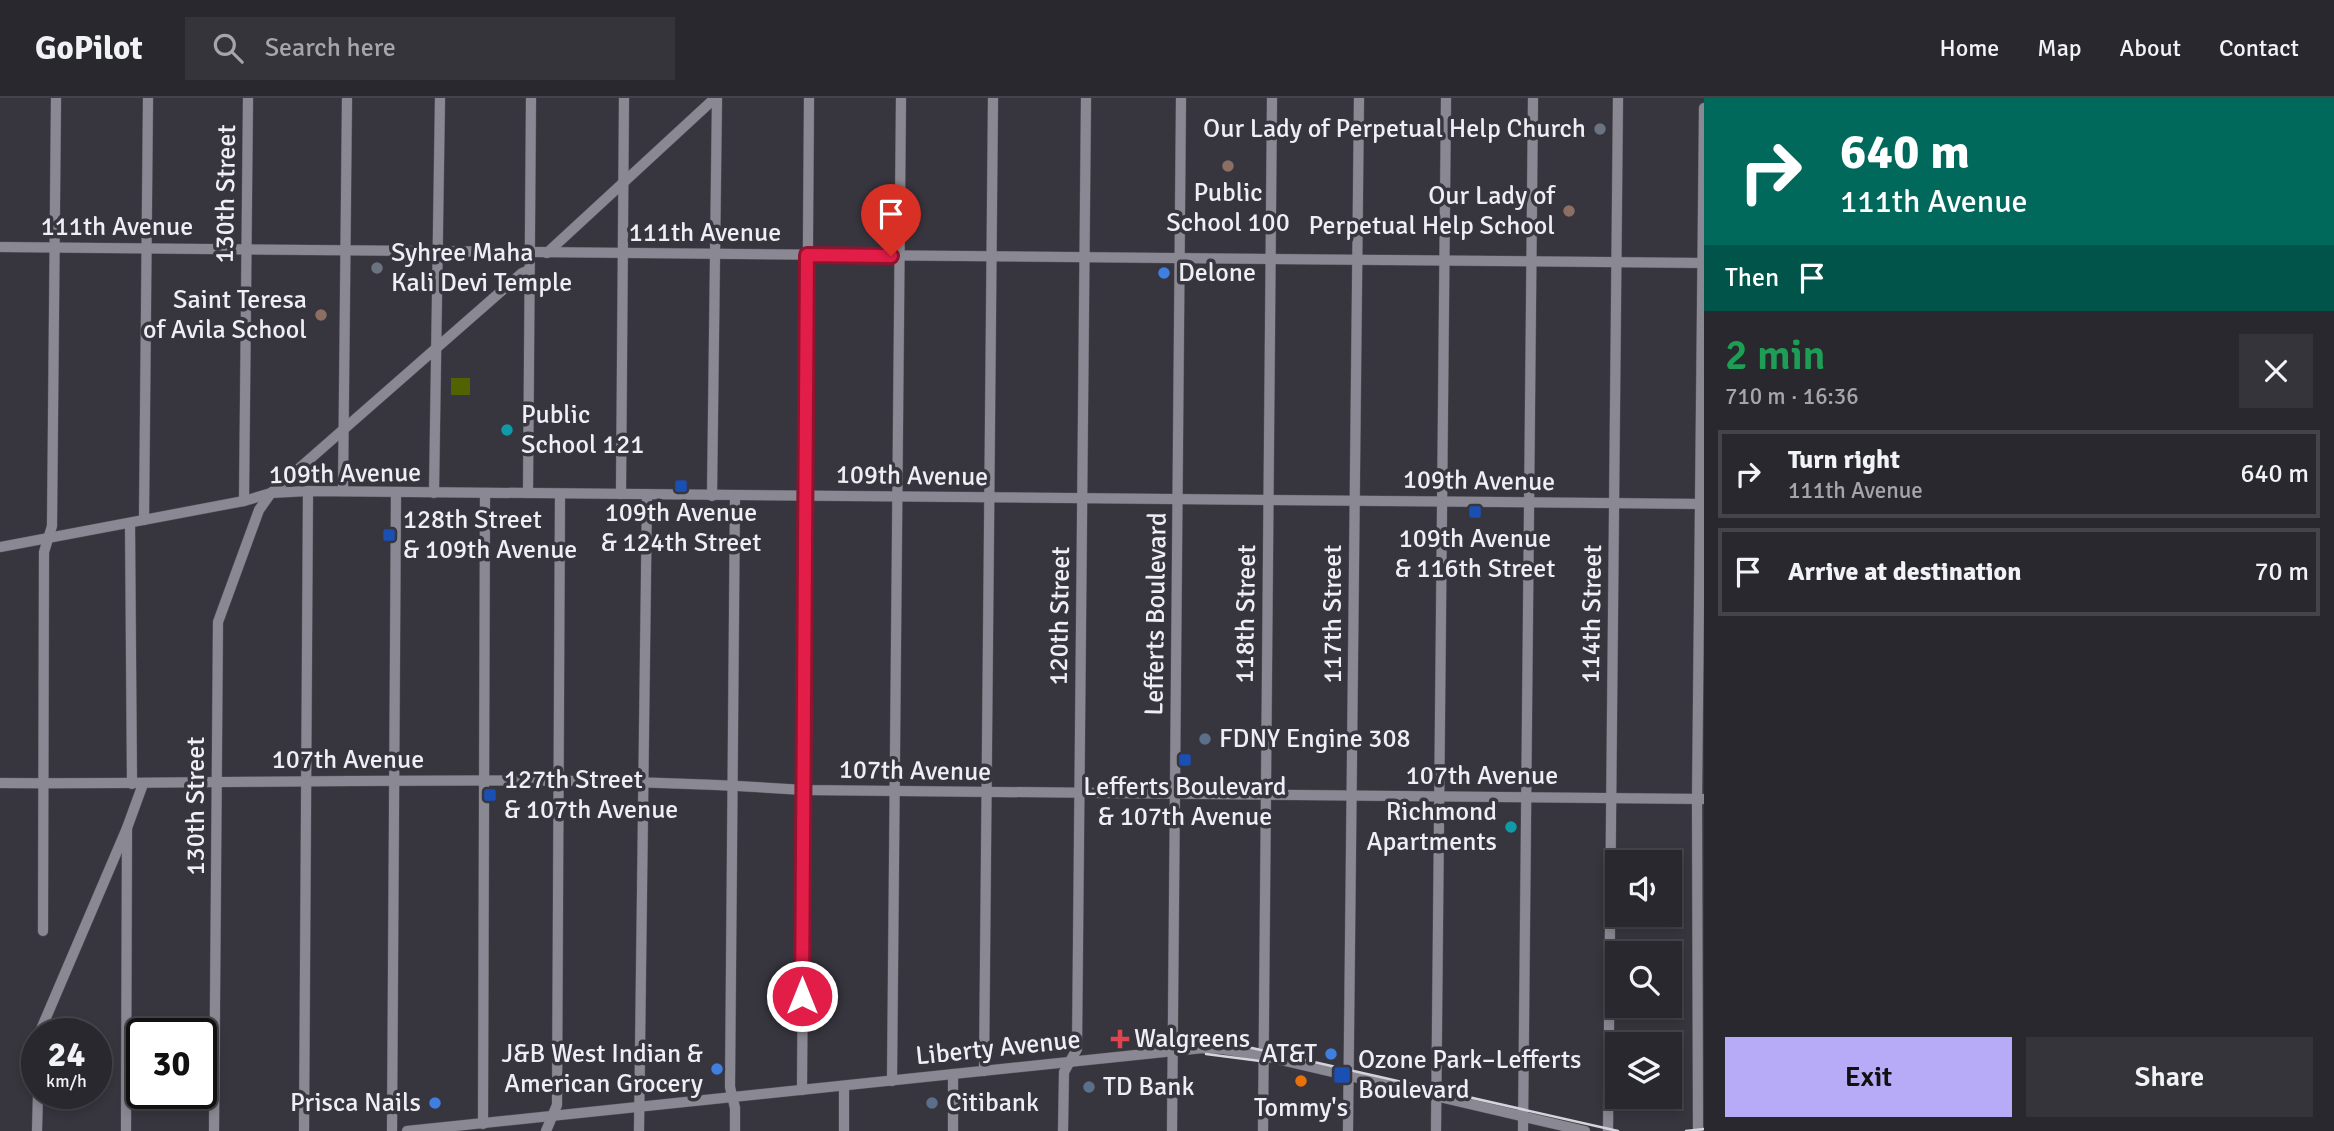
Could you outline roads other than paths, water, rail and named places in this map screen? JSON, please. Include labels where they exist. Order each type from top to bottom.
[{"type":"street","points":[[43,931],[44,552],[52,526],[56,98]]},
{"type":"street","points":[[144,520],[148,98]]},
{"type":"street","name":"130th Street","points":[[244,501],[248,98]]},
{"type":"street","points":[[343,491],[347,98]]},
{"type":"street","points":[[434,492],[440,98]]},
{"type":"street","points":[[528,493],[531,98]]},
{"type":"street","points":[[621,494],[624,98]]},
{"type":"street","points":[[547,253],[716,98]]},
{"type":"street","points":[[712,496],[716,98]]},
{"type":"street","points":[[802,1090],[808,98]]},
{"type":"street","points":[[892,1081],[901,98]]},
{"type":"street","points":[[984,1071],[993,98]]},
{"type":"street","name":"120th Street","points":[[1063,1131],[1064,1072],[1077,1049],[1086,98]]},
{"type":"street","name":"Lefferts Boulevard","points":[[1172,1131],[1181,98]]},
{"type":"street","name":"118th Street","points":[[1263,1131],[1272,98]]},
{"type":"street","name":"117th Street","points":[[1348,1131],[1359,98]]},
{"type":"street","points":[[1436,1131],[1446,98]]},
{"type":"street","points":[[1523,1131],[1533,98]]},
{"type":"street","name":"114th Street","points":[[1608,1131],[1618,98]]},
{"type":"street","points":[[1698,1131],[1704,108]]},
{"type":"street","name":"111th Avenue","points":[[0,247],[1703,263]]},
{"type":"street","points":[[271,493],[522,272],[529,270]]},
{"type":"street","points":[[304,1131],[308,491]]},
{"type":"street","name":"109th Avenue","points":[[0,547],[244,501],[271,493],[308,491],[1702,503]]},
{"type":"street","points":[[392,1131],[396,492]]},
{"type":"street","name":"130th Street","points":[[214,1131],[218,622],[259,510],[271,493]]},
{"type":"street","points":[[483,1124],[485,493]]},
{"type":"street","points":[[546,1131],[557,1104],[560,494]]},
{"type":"street","points":[[639,1131],[647,495]]},
{"type":"street","points":[[735,496],[730,1087],[735,1131]]},
{"type":"street","points":[[46,1018],[127,828],[137,784],[130,523]]},
{"type":"street","name":"107th Avenue","points":[[0,783],[559,782],[804,790],[1701,799]]},
{"type":"street","points":[[126,1131],[127,828]]},
{"type":"street","name":"Liberty Avenue","points":[[407,1131],[454,1129],[552,1116],[1173,1051],[1223,1049],[1264,1056],[1586,1131]]},
{"type":"street","points":[[953,1074],[953,1131]]},
{"type":"street","points":[[844,1131],[845,1086]]},
{"type":"street","points":[[37,1131],[38,1109]]},
{"type":"railway","points":[[1206,1042],[1252,1048],[1618,1131]]},
{"type":"railway","points":[[1206,1054],[1268,1062]]},
{"type":"railway","points":[[1686,1131],[1704,1129]]},
{"type":"place","name":"Our Lady of Perpetual Help Church","points":[[1600,129]]},
{"type":"place","name":"Public School 100","points":[[1228,166]]},
{"type":"place","name":"Our Lady of Perpetual Help School","points":[[1569,211]]},
{"type":"place","name":"Syhree Maha Kali Devi Temple","points":[[377,268]]},
{"type":"place","name":"Delone","points":[[1164,273]]},
{"type":"place","name":"Saint Teresa of Avila School","points":[[321,315]]},
{"type":"place","name":"Public School 121","points":[[507,430]]},
{"type":"place","name":"109th Avenue & 124th Street","points":[[681,486]]},
{"type":"place","name":"109th Avenue & 116th Street","points":[[1475,512]]},
{"type":"place","name":"128th Street & 109th Avenue","points":[[389,535]]},
{"type":"place","name":"FDNY Engine 308","points":[[1205,739]]},
{"type":"place","name":"Lefferts Boulevard & 107th Avenue","points":[[1185,760]]},
{"type":"place","name":"127th Street & 107th Avenue","points":[[490,795]]},
{"type":"place","name":"Richmond Apartments","points":[[1511,827]]},
{"type":"place","name":"Walgreens","points":[[1120,1039]]},
{"type":"place","name":"AT&T","points":[[1331,1054]]},
{"type":"place","name":"J&B West Indian & American Grocery","points":[[717,1069]]},
{"type":"place","name":"Ozone Park–Lefferts Boulevard","points":[[1342,1075]]},
{"type":"place","name":"Tommy's","points":[[1301,1081]]},
{"type":"place","name":"TD Bank","points":[[1089,1087]]},
{"type":"place","name":"Prisca Nails","points":[[435,1103]]},
{"type":"place","name":"Citibank","points":[[932,1103]]}]
